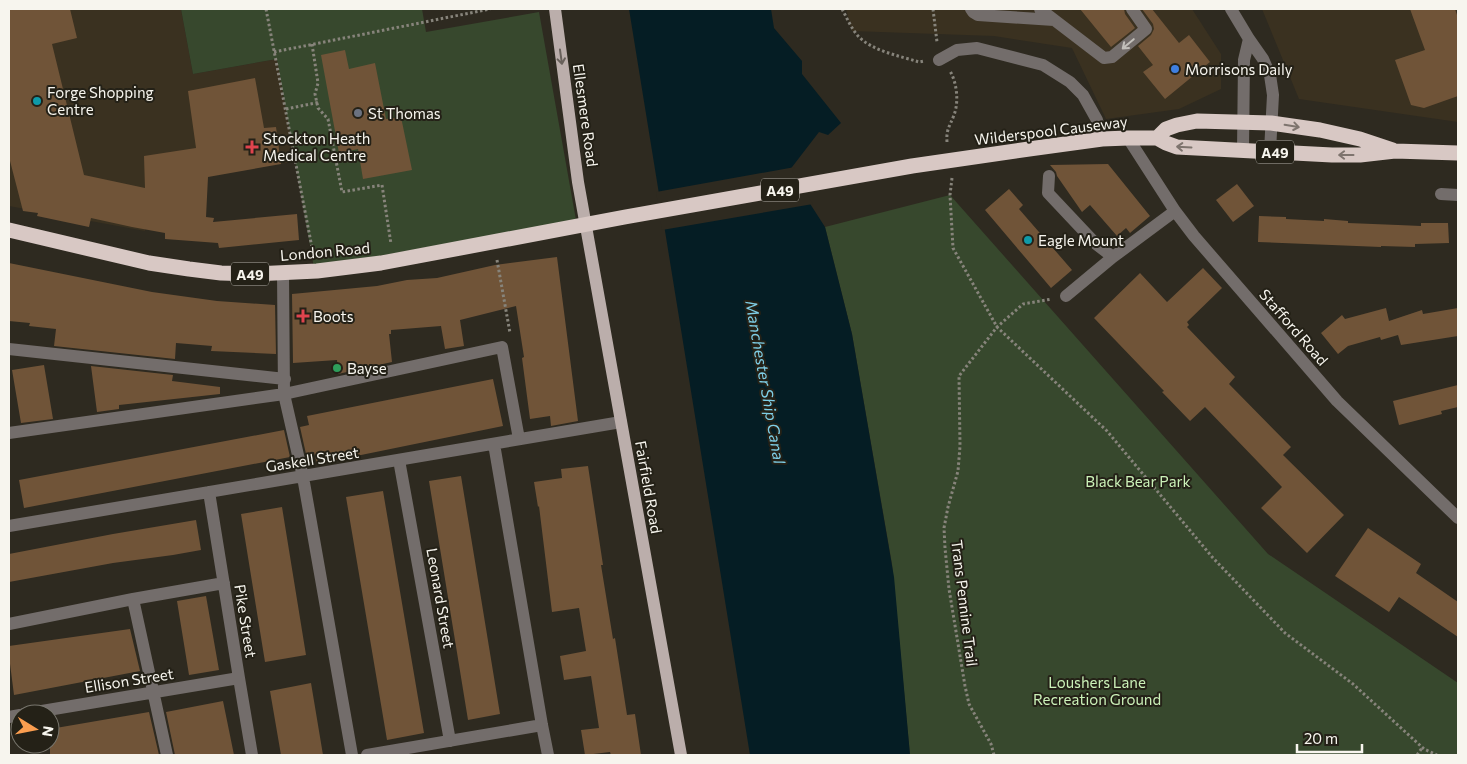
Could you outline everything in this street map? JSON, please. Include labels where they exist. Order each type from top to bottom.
[{"type":"highway","name":"Wilderspool Causeway","points":[[1157,138],[1166,129],[1197,121],[1271,123],[1320,130],[1360,139],[1395,151]]},
{"type":"highway","name":"Wilderspool Causeway","points":[[950,160],[1102,139],[1128,138],[1157,138],[1166,144],[1177,147],[1270,152],[1360,155],[1395,151],[1458,153]]},
{"type":"highway","name":"A49","points":[[586,225],[950,160]]},
{"type":"highway","name":"London Road","points":[[9,230],[149,263],[221,273],[253,274],[317,271],[381,263],[586,225]]},
{"type":"main road","name":"Ellesmere Road","points":[[555,9],[578,182],[586,225]]},
{"type":"main road","name":"Fairfield Road","points":[[586,225],[681,755]]},
{"type":"street","points":[[970,9],[978,15],[1054,20]]},
{"type":"street","points":[[1040,9],[1104,58],[1112,58],[1146,29],[1132,9]]},
{"type":"street","points":[[1231,9],[1263,59],[1270,75],[1273,95],[1270,152]]},
{"type":"street","points":[[1243,150],[1244,60],[1249,39]]},
{"type":"street","points":[[938,60],[958,50],[977,48],[1043,65],[1070,82],[1083,95],[1097,120],[1102,139]]},
{"type":"street","name":"Stafford Road","points":[[1128,138],[1175,211],[1194,236],[1337,401],[1458,518]]},
{"type":"street","points":[[1049,176],[1048,194],[1096,244],[1113,257]]},
{"type":"street","points":[[1441,194],[1458,195]]},
{"type":"street","points":[[1066,296],[1113,257],[1175,211]]},
{"type":"street","points":[[283,272],[284,394],[303,477],[352,755]]},
{"type":"street","points":[[9,433],[284,394],[502,347],[519,439]]},
{"type":"street","points":[[9,349],[285,379]]},
{"type":"street","name":"Gaskell Street","points":[[9,526],[621,422]]},
{"type":"street","points":[[494,444],[548,755]]},
{"type":"street","name":"Leonard Street","points":[[399,460],[450,741]]},
{"type":"street","name":"Pike Street","points":[[209,492],[252,755]]},
{"type":"street","points":[[9,624],[224,583]]},
{"type":"street","points":[[133,599],[167,755]]},
{"type":"street","name":"Ellison Street","points":[[60,708],[239,678]]},
{"type":"street","points":[[366,755],[542,725]]},
{"type":"path","points":[[266,9],[317,271]]},
{"type":"path","points":[[274,52],[490,9]]},
{"type":"path","points":[[842,9],[858,36],[884,52],[919,62],[938,60],[952,74],[956,94],[954,116],[946,133],[950,160],[953,248],[998,327],[1107,431],[1212,558],[1285,633],[1354,684],[1422,748],[1437,755]]},
{"type":"path","points":[[933,9],[935,28]]},
{"type":"path","points":[[312,44],[318,83],[314,94],[318,102],[318,108],[328,119],[342,192],[382,185],[391,244]]},
{"type":"path","points":[[286,109],[318,102]]},
{"type":"path","points":[[493,242],[511,338],[502,347]]},
{"type":"path","name":"Trans Pennine Trail","points":[[994,755],[991,744],[969,704],[949,589],[944,528],[958,471],[960,446],[959,376],[998,327],[1023,304],[1066,296]]},
{"type":"path","points":[[1417,755],[1422,748]]},
{"type":"shaded area","points":[[9,9],[181,9],[193,74],[277,59],[295,162],[151,179],[145,231],[9,206]]},
{"type":"shaded area","points":[[846,9],[1192,9],[1221,54],[1221,89],[1179,109],[1106,119],[1072,48],[994,36],[852,31]]},
{"type":"shaded area","points":[[1262,9],[1458,9],[1458,122],[1299,99]]},
{"type":"green space","points":[[181,9],[422,9],[426,32],[539,12],[576,220],[314,268],[277,59],[193,74]]},
{"type":"green space","points":[[950,195],[1268,554],[1458,683],[1458,755],[910,755],[892,564],[852,334],[825,227]]},
{"type":"water","name":"Manchester Ship Canal","points":[[629,9],[771,9],[774,28],[802,61],[802,74],[841,123],[828,135],[819,132],[789,171],[825,227],[852,334],[894,577],[910,755],[750,755]]},
{"type":"pier","points":[[795,167],[792,171],[813,204],[662,230],[656,192]]},
{"type":"building","points":[[9,9],[70,9],[77,38],[52,44],[84,175],[145,188],[144,156],[196,148],[188,91],[255,78],[264,128],[276,127],[281,164],[208,177],[206,217],[214,218],[213,222],[297,214],[299,240],[219,248],[218,243],[165,239],[165,233],[91,218],[89,227],[37,216],[38,213],[23,211],[9,157]]},
{"type":"building","points":[[1080,9],[1124,9],[1125,14],[1135,28],[1111,47]]},
{"type":"building","name":"Morrisons Daily","points":[[1142,9],[1152,9],[1179,43],[1189,35],[1210,62],[1165,99],[1143,72],[1153,65],[1138,46],[1151,35],[1154,29],[1153,24]]},
{"type":"building","points":[[1410,9],[1455,9],[1458,18],[1458,96],[1424,108],[1411,105],[1395,60],[1425,50]]},
{"type":"building","name":"St Thomas","points":[[345,50],[349,69],[375,63],[386,119],[401,117],[412,170],[363,179],[358,149],[339,153],[321,55]]},
{"type":"building","points":[[1108,164],[1150,216],[1130,233],[1126,228],[1117,236],[1090,205],[1082,212],[1050,165]]},
{"type":"building","points":[[1237,184],[1254,206],[1233,222],[1216,200]]},
{"type":"building","name":"Eagle Mount","points":[[1009,189],[1023,205],[1019,209],[1072,270],[1051,288],[985,210]]},
{"type":"building","points":[[1259,216],[1324,221],[1324,219],[1348,221],[1348,223],[1421,226],[1421,223],[1448,223],[1449,243],[1415,244],[1415,247],[1381,247],[1258,242]]},
{"type":"building","points":[[557,257],[578,421],[551,426],[550,416],[530,419],[522,358],[524,357],[516,306],[460,320],[464,346],[445,349],[441,326],[391,330],[391,334],[389,334],[392,362],[338,374],[337,360],[293,363],[292,294],[437,278],[495,265]]},
{"type":"building","points":[[9,263],[152,292],[217,301],[275,305],[276,354],[211,351],[212,346],[176,343],[175,359],[54,346],[56,329],[29,326],[30,323],[9,321]]},
{"type":"building","points":[[1203,268],[1222,288],[1187,322],[1189,325],[1187,327],[1235,377],[1229,384],[1291,447],[1283,455],[1344,515],[1307,553],[1261,508],[1282,487],[1205,407],[1190,421],[1094,318],[1140,273],[1167,302]]},
{"type":"building","points":[[1386,308],[1389,321],[1422,310],[1423,314],[1458,308],[1458,336],[1401,345],[1398,335],[1381,340],[1380,337],[1348,346],[1338,354],[1321,333],[1342,315],[1345,319]]},
{"type":"building","points":[[44,365],[53,419],[21,423],[12,370]]},
{"type":"building","points":[[91,366],[173,375],[172,381],[220,387],[220,394],[119,405],[119,409],[97,412]]},
{"type":"building","points":[[493,379],[503,426],[317,464],[314,452],[306,454],[300,427],[309,425],[307,416]]},
{"type":"building","points":[[1458,385],[1458,407],[1441,411],[1442,414],[1399,425],[1393,401]]},
{"type":"building","points":[[284,430],[290,457],[24,508],[19,480]]},
{"type":"building","points":[[588,466],[613,639],[615,638],[627,715],[635,714],[641,755],[611,755],[610,752],[585,755],[581,730],[599,728],[591,676],[564,680],[560,656],[586,651],[579,608],[552,612],[539,506],[534,482],[562,478],[561,469]]},
{"type":"building","points":[[461,476],[500,714],[468,720],[429,481]]},
{"type":"building","points":[[383,491],[424,733],[387,740],[346,497]]},
{"type":"building","points":[[282,507],[306,655],[265,662],[241,514]]},
{"type":"building","points":[[196,520],[201,550],[113,563],[9,582],[9,554]]},
{"type":"building","points":[[1368,528],[1421,564],[1416,573],[1458,602],[1458,637],[1399,597],[1389,612],[1335,576]]},
{"type":"building","points":[[206,596],[219,670],[189,675],[177,601]]},
{"type":"building","points":[[130,629],[140,671],[14,695],[9,646]]},
{"type":"building","points":[[311,683],[323,755],[281,755],[270,691]]},
{"type":"building","points":[[223,701],[234,755],[175,755],[166,712]]},
{"type":"building","points":[[149,712],[159,755],[50,755],[60,754],[60,727]]},
{"type":"place","name":"Morrisons Daily","points":[[1175,69]]},
{"type":"place","name":"Forge Shopping Centre","points":[[37,101]]},
{"type":"place","name":"St Thomas","points":[[358,113]]},
{"type":"place","name":"Stockton Heath Medical Centre","points":[[252,147]]},
{"type":"place","name":"Eagle Mount","points":[[1028,240]]},
{"type":"place","name":"Boots","points":[[303,316]]},
{"type":"place","name":"Bayse","points":[[337,368]]},
{"type":"park label","name":"Black Bear Park","points":[[1138,481]]},
{"type":"park label","name":"Loushers Lane Recreation Ground","points":[[1097,690]]}]
